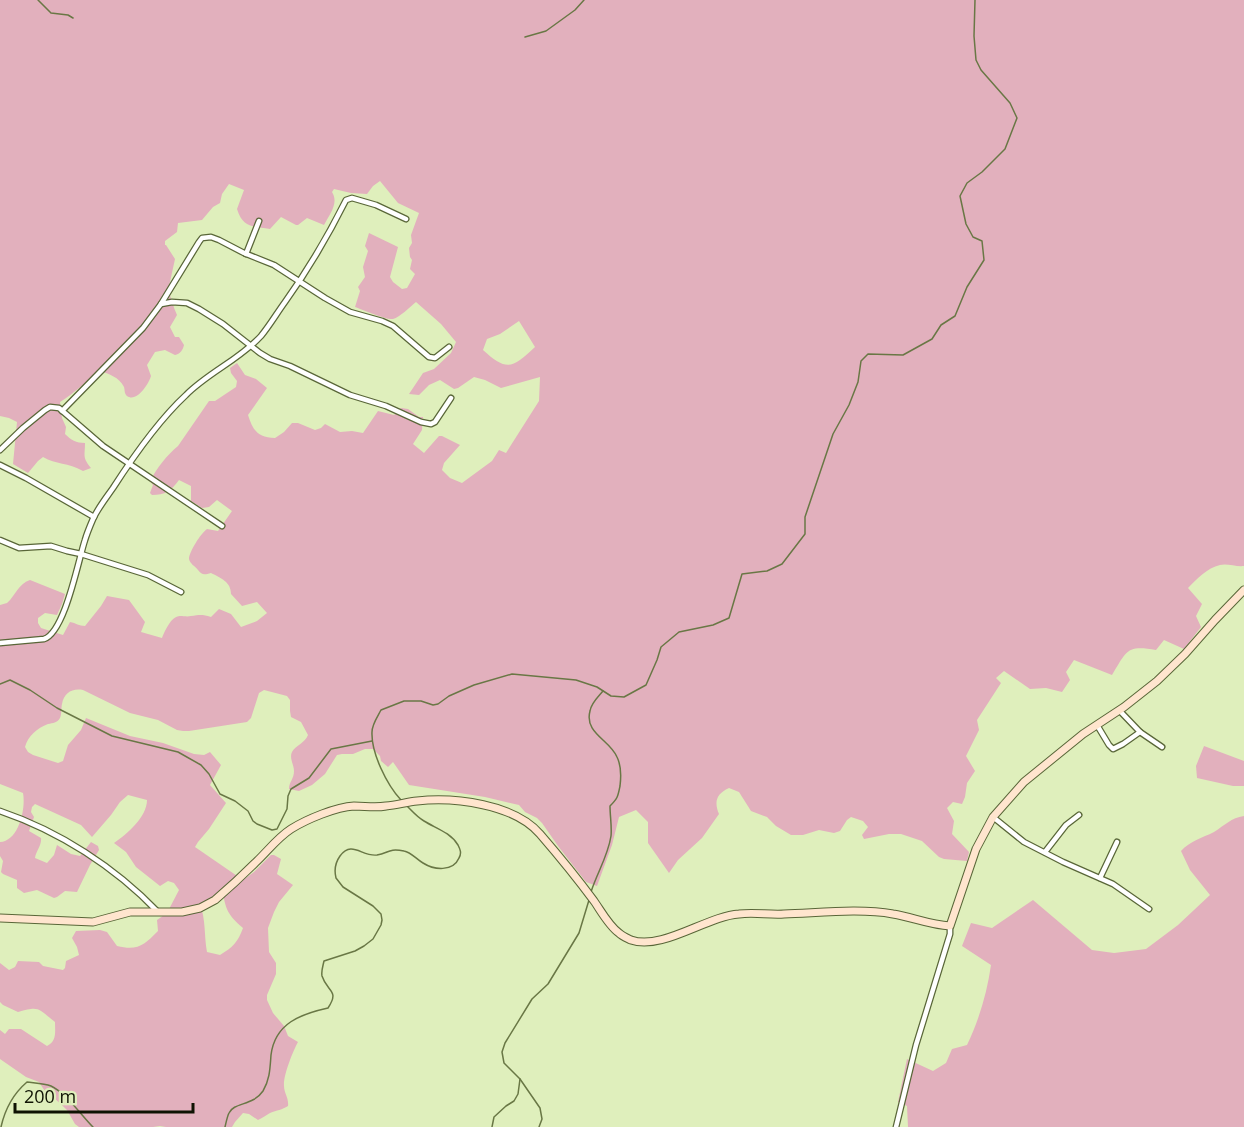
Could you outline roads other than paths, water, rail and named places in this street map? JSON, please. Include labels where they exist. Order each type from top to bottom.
[{"type":"main road","points":[[0,918],[93,922],[130,912],[159,913],[193,910],[208,904],[219,896],[278,839],[301,824],[343,807],[375,807],[417,801],[450,801],[487,806],[516,816],[532,825],[618,933],[630,940],[651,942],[725,916],[738,914],[869,912],[892,914],[940,926],[950,926],[976,849],[993,817],[1024,782],[1083,734],[1157,681],[1244,590]]},
{"type":"street","points":[[0,643],[44,639],[51,636],[66,607],[85,539],[94,517],[129,464],[186,394],[210,375],[229,364],[261,335],[300,281],[346,201],[352,198],[376,205],[406,219]]},
{"type":"street","points":[[246,254],[259,220]]},
{"type":"street","points":[[62,411],[143,328],[161,304],[202,238],[207,237],[274,265],[350,312],[393,326],[432,358],[438,357],[449,347]]},
{"type":"street","points":[[161,304],[187,303],[223,324],[270,359],[290,366],[350,395],[386,406],[427,424],[435,422],[451,398]]},
{"type":"street","points":[[0,450],[45,410],[55,407],[88,435],[222,526]]},
{"type":"street","points":[[0,465],[94,517]]},
{"type":"street","points":[[0,540],[19,548],[51,546],[81,554],[148,575],[181,592]]},
{"type":"street","points":[[1119,710],[1140,732],[1162,747]]},
{"type":"street","points":[[1097,725],[1113,749],[1140,732]]},
{"type":"street","points":[[0,811],[50,832],[114,872],[159,913]]},
{"type":"street","points":[[1045,852],[1066,825],[1079,815]]},
{"type":"street","points":[[993,817],[1023,842],[1113,884],[1149,909]]},
{"type":"street","points":[[1100,878],[1117,842]]},
{"type":"street","points":[[896,1127],[916,1045],[950,934],[950,926]]},
{"type":"waterway","points":[[38,0],[51,13],[68,15],[73,18]]},
{"type":"waterway","points":[[525,37],[546,31],[575,10],[584,0]]},
{"type":"waterway","points":[[401,800],[385,777],[374,749],[372,729],[381,710],[404,701],[438,704],[449,696],[474,685],[512,674],[576,680],[597,687],[611,696],[624,697],[646,685],[661,647],[679,632],[713,625],[729,618],[742,574],[767,571],[782,564],[805,534],[805,517],[833,434],[849,405],[858,382],[861,361],[868,354],[903,355],[932,339],[941,325],[955,316],[967,287],[984,260],[982,241],[973,237],[966,224],[960,196],[967,183],[982,172],[1005,149],[1017,118],[1010,103],[981,70],[976,60],[975,0]]},
{"type":"waterway","points":[[0,684],[10,680],[57,708],[112,736],[178,752],[201,765],[220,794],[235,801],[248,811],[257,824],[272,830],[277,829],[287,809],[291,789],[309,778],[331,749],[372,741]]},
{"type":"waterway","points":[[591,892],[610,843],[610,806],[617,797],[620,783],[617,757],[594,731],[589,719],[592,705],[603,691]]},
{"type":"waterway","points":[[225,1127],[231,1110],[254,1099],[263,1091],[270,1069],[273,1044],[284,1028],[299,1017],[328,1008],[333,994],[322,976],[324,961],[364,946],[373,939],[381,925],[381,914],[373,906],[343,887],[336,878],[335,867],[344,851],[353,849],[377,855],[399,850],[409,853],[427,865],[438,868],[448,868],[459,858],[460,851],[455,841],[421,819],[407,806]]},
{"type":"waterway","points":[[539,1127],[542,1119],[540,1108],[520,1079],[504,1063],[502,1052],[505,1043],[532,999],[548,984],[579,933],[589,900]]},
{"type":"waterway","points":[[492,1127],[494,1117],[514,1101],[518,1094],[520,1079]]},
{"type":"waterway","points":[[1,1127],[10,1102],[27,1082],[45,1084],[57,1089],[93,1127]]}]
